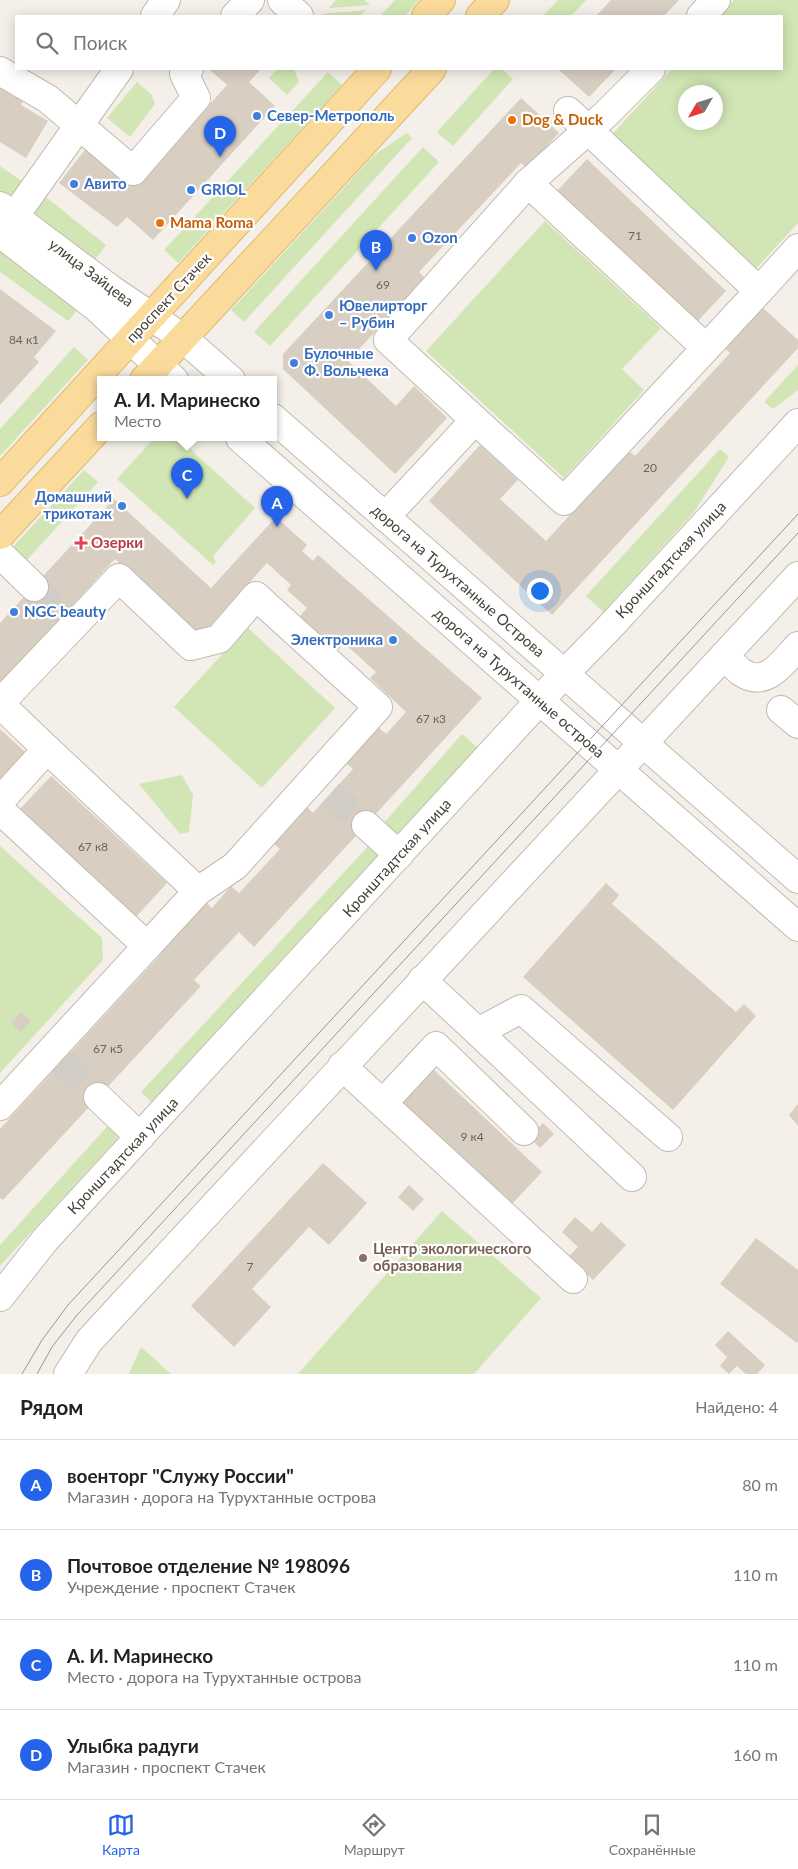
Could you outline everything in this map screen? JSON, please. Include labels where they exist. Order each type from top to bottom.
[{"type":"main road","points":[[427,15],[441,0]]},
{"type":"main road","points":[[481,15],[495,0]]},
{"type":"main road","points":[[159,375],[183,338],[431,70]]},
{"type":"main road","name":"проспект Стачек","points":[[0,482],[151,317],[367,72]]},
{"type":"main road","points":[[0,535],[97,430]]},
{"type":"street","points":[[156,15],[166,0]]},
{"type":"street","points":[[236,15],[250,0]]},
{"type":"street","points":[[282,0],[298,15]]},
{"type":"street","points":[[702,15],[716,0]]},
{"type":"street","points":[[3,225],[80,125],[118,70]]},
{"type":"street","points":[[0,71],[48,100],[80,125],[133,172],[196,98],[184,74],[188,70]]},
{"type":"street","points":[[650,70],[588,130],[528,184],[388,340],[564,501],[798,248]]},
{"type":"street","points":[[568,111],[759,291]]},
{"type":"street","points":[[528,184],[706,348]]},
{"type":"street","name":"улица Зайцева","points":[[3,225],[112,290],[183,338]]},
{"type":"street","name":"улица Зайцева","points":[[3,225],[97,308],[130,340],[159,375]]},
{"type":"street","points":[[183,338],[226,376]]},
{"type":"street","points":[[385,517],[475,420]]},
{"type":"street","name":"дорога на Турухтанные Острова","points":[[277,422],[643,743]]},
{"type":"street","name":"Кронштадтская улица","points":[[0,1297],[45,1240],[564,674],[798,423]]},
{"type":"street","name":"дорога на Турухтанные острова","points":[[243,441],[798,927]]},
{"type":"street","points":[[0,554],[34,587]]},
{"type":"street","points":[[68,1374],[89,1342],[342,1066],[798,576]]},
{"type":"street","points":[[0,1106],[56,1057],[147,946],[198,891],[235,866],[322,786],[378,707],[256,596],[219,639],[191,646],[119,578],[68,621],[0,704],[198,891]]},
{"type":"street","points":[[724,656],[741,672],[756,678],[772,674],[798,646]]},
{"type":"street","points":[[643,743],[798,879]]},
{"type":"street","points":[[0,801],[47,749]]},
{"type":"street","points":[[0,810],[147,946]]},
{"type":"street","points":[[366,825],[399,855]]},
{"type":"street","points":[[422,980],[632,1177]]},
{"type":"street","points":[[478,1032],[521,1009],[668,1137]]},
{"type":"street","points":[[383,1104],[436,1046],[524,1131]]},
{"type":"street","points":[[342,1066],[573,1279]]},
{"type":"street","points":[[98,1097],[140,1137]]},
{"type":"green space","points":[[336,0],[364,0],[370,5],[329,8]]},
{"type":"green space","points":[[395,0],[419,0],[406,15],[381,15]]},
{"type":"green space","points":[[558,0],[586,0],[572,15],[544,15]]},
{"type":"green space","points":[[734,0],[798,0],[798,223],[752,273],[607,140],[671,70],[783,70],[783,15],[720,15]]},
{"type":"green space","points":[[366,10],[361,15],[323,14]]},
{"type":"green space","points":[[276,70],[294,70],[299,82],[287,95],[269,78]]},
{"type":"green space","points":[[493,70],[503,70],[513,79],[453,146],[437,132]]},
{"type":"green space","points":[[328,72],[342,85],[178,263],[164,250]]},
{"type":"green space","points":[[137,82],[151,94],[155,103],[130,137],[107,118]]},
{"type":"green space","points":[[407,133],[412,138],[244,322],[231,310],[374,155]]},
{"type":"green space","points":[[423,147],[439,162],[270,346],[254,332]]},
{"type":"green space","points":[[0,166],[23,182],[11,198],[0,190]]},
{"type":"green space","points":[[42,194],[106,245],[94,261],[30,211]]},
{"type":"green space","points":[[545,221],[661,328],[622,369],[644,390],[564,478],[426,351]]},
{"type":"green space","points":[[0,249],[78,309],[68,321],[0,272]]},
{"type":"green space","points":[[74,347],[88,360],[0,456],[0,429]]},
{"type":"green space","points":[[798,365],[798,390],[773,409],[764,402]]},
{"type":"green space","points":[[151,441],[181,441],[255,508],[213,556],[216,562],[213,565],[117,479]]},
{"type":"green space","points":[[720,449],[729,457],[694,512],[603,612],[586,596]]},
{"type":"green space","points":[[84,470],[98,482],[26,561],[12,548]]},
{"type":"green space","points":[[247,627],[335,708],[262,788],[174,707]]},
{"type":"green space","points":[[462,734],[477,747],[396,835],[383,824]]},
{"type":"green space","points":[[182,775],[193,795],[189,832],[180,834],[139,784]]},
{"type":"green space","points":[[372,842],[382,851],[151,1102],[141,1092]]},
{"type":"green space","points":[[0,846],[102,938],[103,960],[0,1073]]},
{"type":"green space","points":[[114,1119],[126,1129],[0,1266],[0,1245]]},
{"type":"green space","points":[[442,1211],[541,1298],[474,1374],[298,1374]]},
{"type":"green space","points":[[141,1347],[171,1374],[129,1374]]},
{"type":"building","points":[[611,0],[679,0],[665,15],[597,15]]},
{"type":"building","points":[[210,70],[260,70],[249,82],[275,106],[153,240],[127,217],[117,227],[59,183],[88,146],[137,185],[227,85]]},
{"type":"building","points":[[559,70],[615,70],[589,97]]},
{"type":"building","points":[[0,83],[25,97],[21,105],[48,121],[26,158],[0,142]]},
{"type":"building","points":[[521,98],[559,133],[527,168],[521,163],[419,272],[425,278],[348,361],[396,406],[414,386],[447,418],[395,474],[283,369],[283,354]]},
{"type":"building","points":[[587,159],[726,291],[695,324],[556,192]]},
{"type":"building","points":[[0,289],[56,331],[34,357],[39,362],[0,405]]},
{"type":"building","points":[[762,307],[798,340],[798,348],[552,615],[429,501],[480,445],[518,480],[500,499],[546,541],[629,451],[635,456],[730,353],[724,348]]},
{"type":"building","points":[[114,499],[211,588],[276,517],[307,545],[302,551],[313,561],[318,555],[482,698],[254,947],[239,932],[194,980],[201,986],[3,1200],[0,1198],[0,1129],[163,952],[158,947],[203,899],[212,908],[231,886],[239,893],[280,849],[271,841],[305,805],[313,813],[353,769],[344,761],[377,726],[386,734],[406,712],[370,678],[376,672],[344,643],[337,651],[300,616],[307,608],[287,590],[291,585],[267,563],[200,637],[115,559],[0,684],[0,623]]},
{"type":"building","points":[[0,729],[26,753],[0,782]]},
{"type":"building","points":[[51,776],[167,883],[136,917],[19,810]]},
{"type":"building","points":[[606,883],[619,895],[612,904],[736,1012],[744,1004],[756,1016],[673,1110],[523,977]]},
{"type":"building","points":[[21,1012],[31,1021],[21,1032],[11,1023]]},
{"type":"building","points":[[434,1070],[542,1172],[511,1205],[402,1103]]},
{"type":"building","points":[[798,1104],[798,1126],[789,1115]]},
{"type":"building","points":[[543,1123],[554,1134],[540,1148],[529,1137]]},
{"type":"building","points":[[323,1163],[367,1203],[329,1245],[309,1227],[252,1289],[271,1307],[234,1347],[191,1306]]},
{"type":"building","points":[[409,1185],[424,1199],[413,1211],[398,1197]]},
{"type":"building","points":[[575,1217],[592,1232],[601,1222],[626,1245],[593,1280],[568,1257],[578,1247],[562,1232]]},
{"type":"building","points":[[756,1238],[798,1270],[797,1343],[720,1284]]},
{"type":"building","points":[[728,1331],[765,1365],[757,1374],[746,1374],[737,1366],[729,1374],[720,1366],[727,1357],[715,1345]]},
{"type":"tunnel","points":[[34,587],[63,616]]},
{"type":"tunnel","points":[[330,794],[366,825]]},
{"type":"tunnel","points":[[61,1062],[98,1097]]},
{"type":"tram line","points":[[22,1374],[42,1340],[68,1305],[798,514]]},
{"type":"tram line","points":[[37,1374],[52,1347],[77,1315],[798,533]]},
{"type":"place","name":"Север-Метрополь","points":[[257,116]]},
{"type":"place","name":"Dog & Duck","points":[[512,120]]},
{"type":"place","name":"Улыбка радуги","points":[[220,157]]},
{"type":"place","name":"Авито","points":[[74,184]]},
{"type":"place","name":"GRIOL","points":[[191,190]]},
{"type":"place","name":"Mama Roma","points":[[160,223]]},
{"type":"place","name":"Ozon","points":[[412,238]]},
{"type":"place","name":"Почтовое отделение № 198096","points":[[376,271]]},
{"type":"place","name":"Ювелирторг – Рубин","points":[[329,315]]},
{"type":"place","name":"Булочные Ф. Вольчека","points":[[294,363]]},
{"type":"place","name":"А. И. Маринеско","points":[[187,499]]},
{"type":"place","name":"Домашний трикотаж","points":[[122,506]]},
{"type":"place","name":"военторг \"Служу России\"","points":[[277,527]]},
{"type":"place","name":"Озерки","points":[[81,543]]},
{"type":"place","name":"NGC beauty","points":[[14,612]]},
{"type":"place","name":"Электроника","points":[[393,640]]},
{"type":"place","name":"Центр экологического образования","points":[[363,1258]]}]
